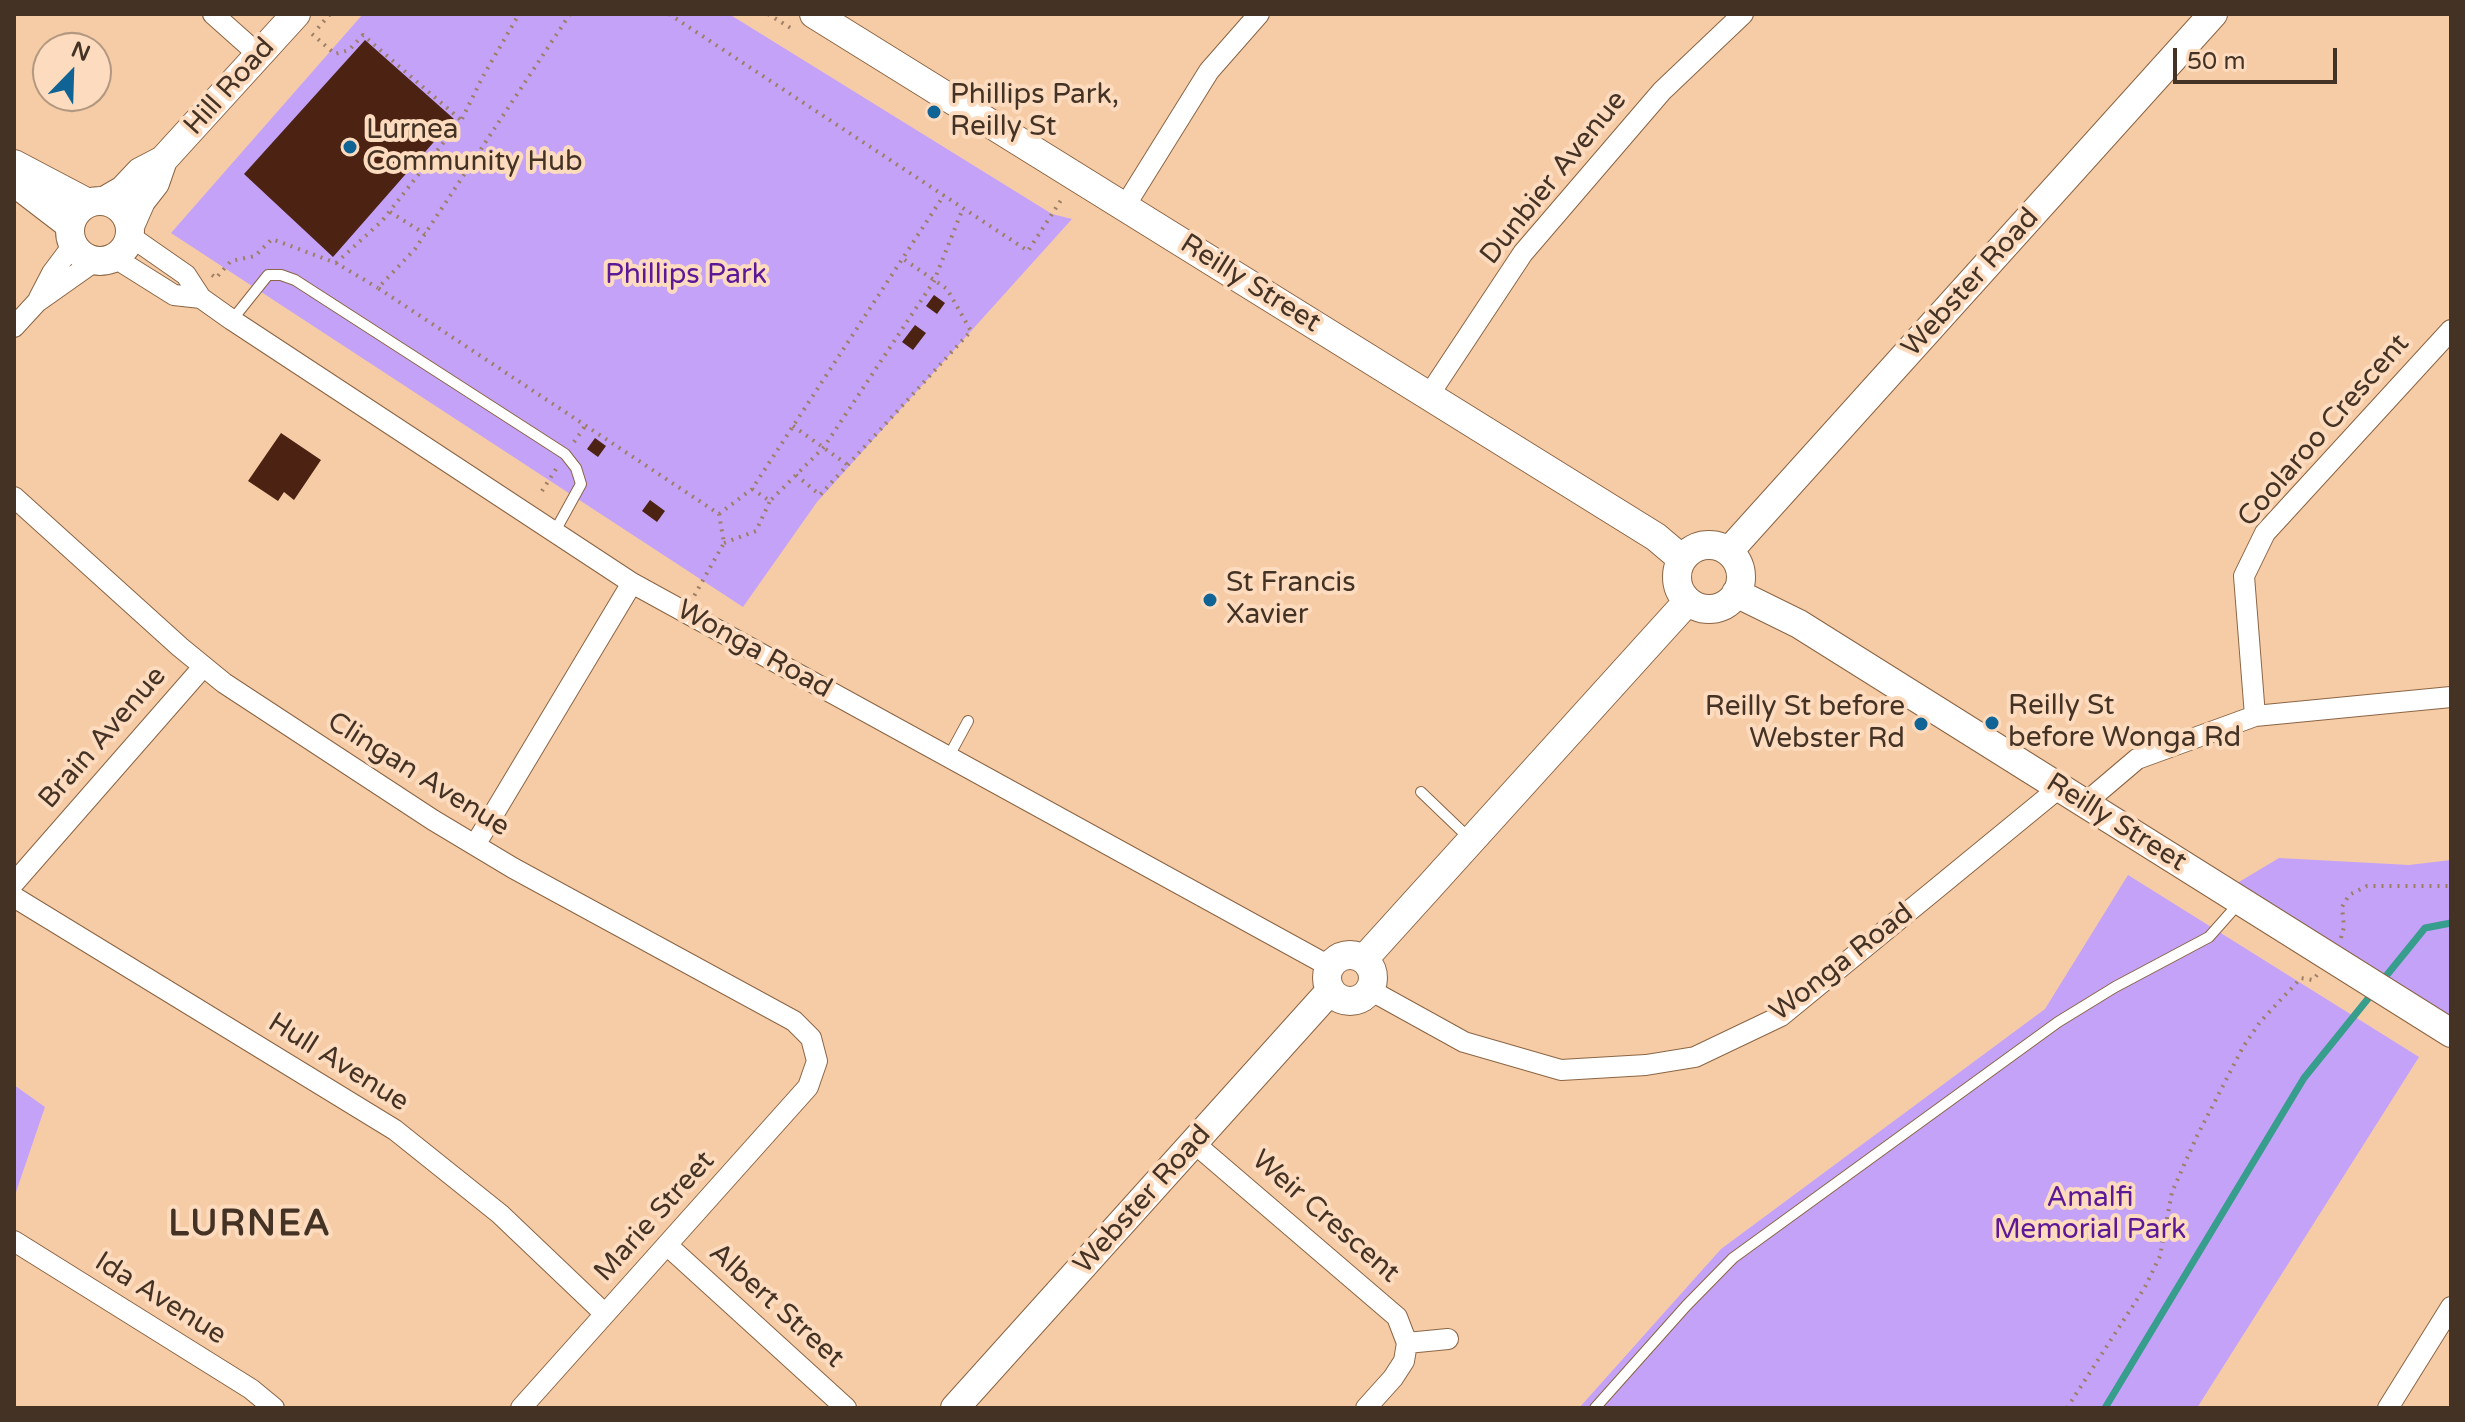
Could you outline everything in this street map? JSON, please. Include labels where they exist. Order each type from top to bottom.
[{"type":"street","points":[[213,14],[259,55]]},
{"type":"street","points":[[1125,206],[1209,71],[1259,14]]},
{"type":"street","name":"Dunbier Avenue","points":[[1429,395],[1523,253],[1662,91],[1743,14]]},
{"type":"street","name":"Webster Road","points":[[1729,551],[2213,14]]},
{"type":"street","name":"Reilly Street","points":[[817,15],[1656,537],[1682,559]]},
{"type":"street","name":"Hill Road","points":[[102,242],[74,216],[123,190],[140,172],[163,160],[259,55],[304,24]]},
{"type":"street","name":"Hill Road","points":[[14,327],[37,302],[52,273],[102,242],[141,201],[155,183],[163,160]]},
{"type":"street","points":[[14,164],[96,202],[122,209],[102,242]]},
{"type":"street","name":"Wonga Road","points":[[14,182],[102,242],[186,275],[201,298],[232,320],[632,583],[949,756],[1330,979]]},
{"type":"street","name":"Coolaroo Crescent","points":[[2255,716],[2244,576],[2265,533],[2451,330]]},
{"type":"street","name":"Clingan Avenue","points":[[14,497],[203,667],[420,812],[475,845],[794,1021],[807,1032],[817,1056]]},
{"type":"street","points":[[1709,545],[1729,551],[1740,570],[1736,593],[1729,601],[1708,609],[1688,601],[1677,581],[1682,559],[1698,547],[1709,545]]},
{"type":"street","points":[[475,845],[632,583]]},
{"type":"street","name":"Reilly Street","points":[[1736,593],[1799,624],[2241,901],[2344,955],[2416,1011],[2451,1033]]},
{"type":"street","points":[[1364,959],[1688,601]]},
{"type":"street","name":"Brain Avenue","points":[[14,883],[203,667]]},
{"type":"street","points":[[2084,804],[2137,759],[2255,716],[2451,697]]},
{"type":"street","name":"Wonga Road","points":[[1370,990],[1464,1042],[1561,1070],[1646,1065],[1695,1057],[1781,1016],[2059,788]]},
{"type":"street","name":"Hull Avenue","points":[[14,897],[395,1130],[500,1214],[605,1314]]},
{"type":"street","points":[[1357,955],[1369,964],[1373,977],[1365,996],[1350,1001],[1342,1000],[1330,979],[1341,956],[1357,955]]},
{"type":"street","name":"Webster Road","points":[[955,1408],[1194,1143],[1330,979]]},
{"type":"street","name":"Marie Street","points":[[521,1408],[808,1087],[815,1073],[817,1056]]},
{"type":"street","name":"Weir Crescent","points":[[1194,1143],[1389,1309],[1402,1325],[1407,1343]]},
{"type":"street","name":"Ida Avenue","points":[[14,1241],[251,1389],[274,1408]]},
{"type":"street","name":"Albert Street","points":[[668,1246],[846,1408]]},
{"type":"street","points":[[2388,1408],[2451,1307]]},
{"type":"street","points":[[1366,1408],[1399,1370],[1407,1352],[1407,1343],[1448,1339]]},
{"type":"lane","points":[[232,320],[268,275],[295,280],[568,456],[581,484],[554,533]]},
{"type":"lane","points":[[949,756],[968,721]]},
{"type":"lane","points":[[1421,792],[1472,840]]},
{"type":"lane","points":[[1595,1408],[1733,1258],[2058,1022],[2115,987],[2209,937],[2241,901]]},
{"type":"path","points":[[304,24],[330,14]]},
{"type":"path","points":[[336,263],[390,212],[461,120],[519,14]]},
{"type":"path","points":[[378,288],[415,249],[570,14]]},
{"type":"path","points":[[669,14],[1028,251],[1063,197]]},
{"type":"path","points":[[304,24],[304,43]]},
{"type":"path","points":[[304,24],[335,54],[349,50],[363,35],[461,120]]},
{"type":"path","points":[[719,514],[752,489],[944,195]]},
{"type":"path","points":[[724,543],[756,531],[770,501],[824,447],[934,281],[963,208]]},
{"type":"path","points":[[390,212],[425,234]]},
{"type":"path","points":[[203,270],[216,278],[231,261],[255,256],[272,239],[336,263],[719,514],[724,543],[685,612]]},
{"type":"path","points":[[795,474],[820,495],[971,331],[947,289],[902,258]]},
{"type":"path","points":[[793,426],[848,465]]},
{"type":"path","points":[[752,489],[770,501]]},
{"type":"path","points":[[2344,955],[2342,907],[2349,895],[2367,886],[2451,886]]},
{"type":"path","points":[[2067,1408],[2145,1287],[2160,1256],[2172,1192],[2243,1047],[2260,1022],[2301,978],[2313,980]]},
{"type":"green space","name":"Phillips Park","points":[[363,14],[729,14],[1052,214],[1072,219],[817,502],[743,607],[171,233]]},
{"type":"green space","points":[[2279,858],[2409,865],[2451,860],[2451,1024],[2234,885]]},
{"type":"green space","name":"Amalfi Memorial Park","points":[[2128,875],[2419,1057],[2197,1408],[1579,1408],[1721,1249],[2045,1009]]},
{"type":"green space","points":[[14,1085],[45,1107],[14,1198]]},
{"type":"building","name":"Lurnea Community Hub","points":[[365,40],[454,119],[333,257],[244,174]]},
{"type":"building","points":[[934,295],[945,303],[937,314],[926,306]]},
{"type":"building","points":[[915,325],[926,333],[913,350],[902,342]]},
{"type":"building","points":[[281,433],[321,460],[294,500],[284,492],[278,501],[248,481]]},
{"type":"building","points":[[595,438],[606,446],[598,457],[587,449]]},
{"type":"building","points":[[650,500],[665,511],[657,522],[642,511]]},
{"type":"waterway","points":[[2382,981],[2425,928],[2451,923]]},
{"type":"waterway","points":[[2105,1408],[2304,1078],[2375,990]]},
{"type":"place","name":"Phillips Park, Reilly St","points":[[934,112]]},
{"type":"place","name":"Lurnea Community Hub","points":[[350,147]]},
{"type":"place","name":"St Francis Xavier","points":[[1210,600]]},
{"type":"place","name":"Reilly St before Wonga Rd","points":[[1992,723]]},
{"type":"place","name":"Reilly St before Webster Rd","points":[[1921,724]]},
{"type":"district","name":"LURNEA","points":[[250,1226]]}]
